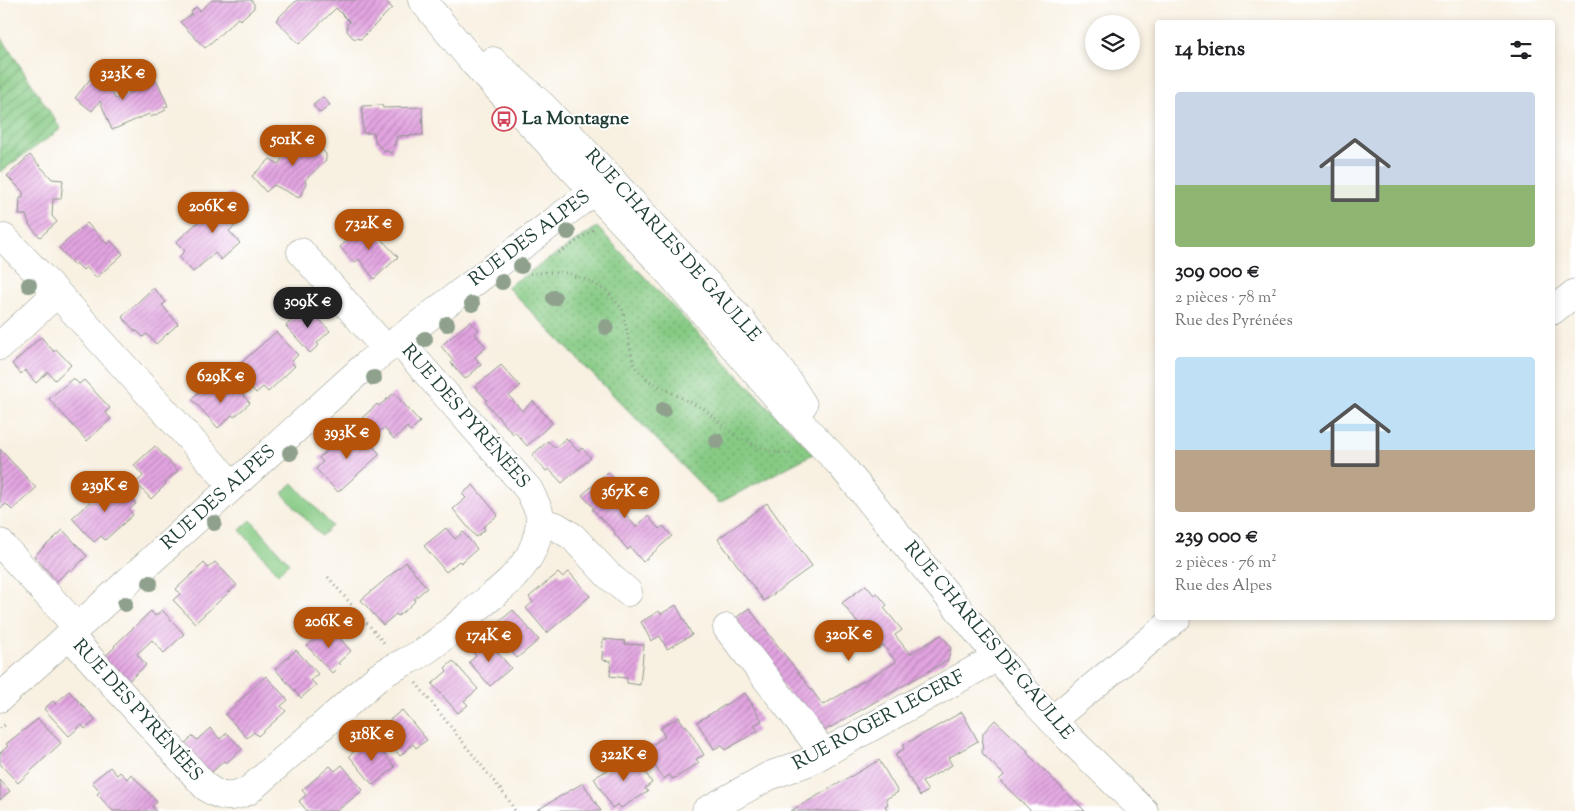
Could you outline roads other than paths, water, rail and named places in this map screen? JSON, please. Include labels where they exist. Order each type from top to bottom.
[{"type":"street","name":"RUE CHARLES DE GAULLE","points":[[428,6],[488,78],[602,184],[703,311],[791,413],[840,464],[1052,720],[1144,811]]},
{"type":"street","name":"RUE DES ALPES","points":[[0,698],[352,377],[392,344],[602,184]]},
{"type":"street","points":[[4,238],[57,293],[233,486]]},
{"type":"street","name":"RUE DES PYRÉNÉES","points":[[0,543],[206,786],[215,794],[226,796],[238,795],[248,791],[377,678],[387,670],[433,645],[509,582],[524,565],[538,538],[539,511],[529,490],[392,344],[301,252]]},
{"type":"street","points":[[0,346],[57,293]]},
{"type":"street","points":[[1555,309],[1575,293]]},
{"type":"street","points":[[540,522],[556,526],[573,536],[608,575],[628,592]]},
{"type":"street","points":[[1052,720],[1175,620]]},
{"type":"street","points":[[727,628],[824,753]]},
{"type":"street","name":"RUE ROGER LECERF","points":[[706,811],[769,776],[808,762],[998,657]]},
{"type":"place","name":"La Montagne","points":[[504,119]]}]
